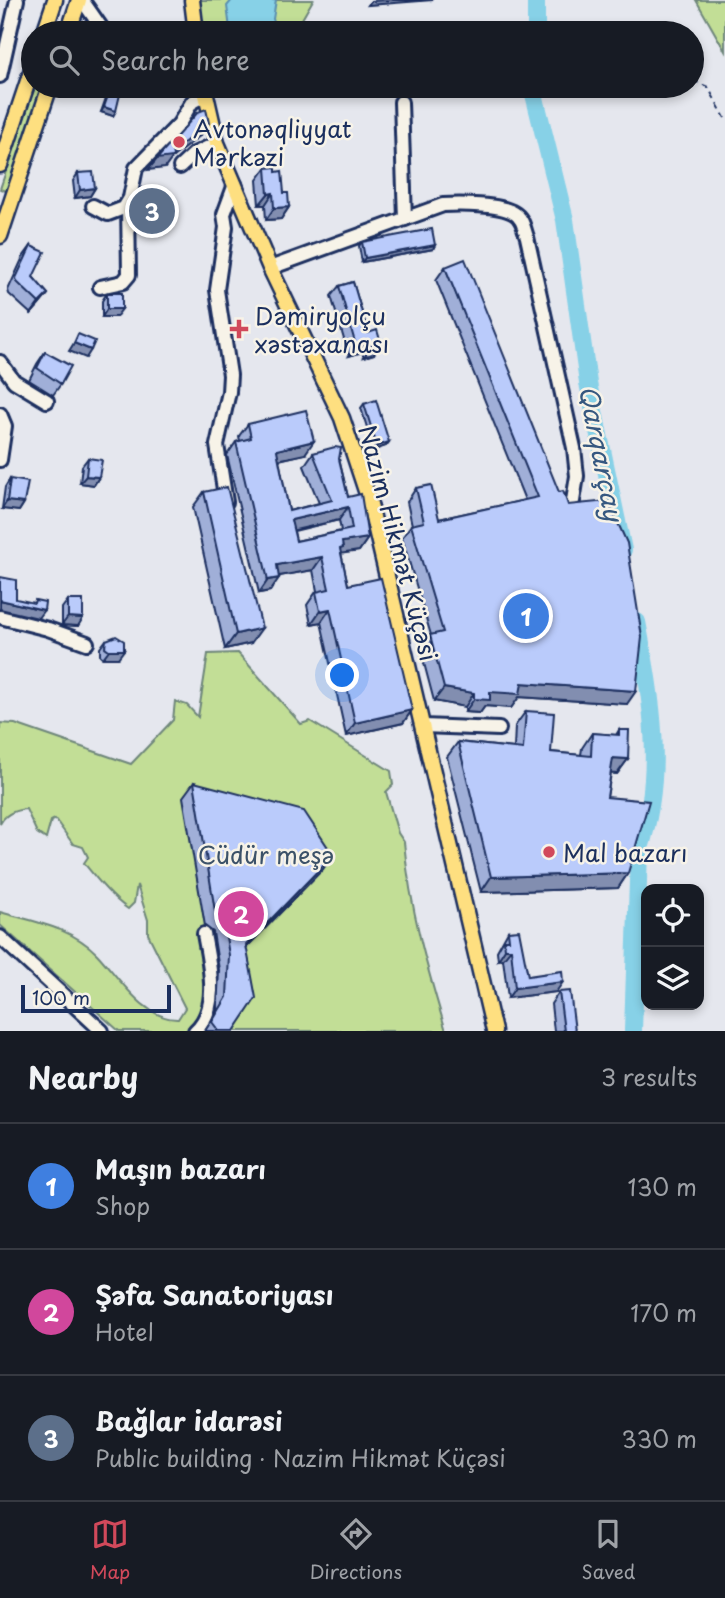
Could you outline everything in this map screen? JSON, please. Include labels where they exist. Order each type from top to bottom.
[{"type":"main road","points":[[48,21],[55,0]]},
{"type":"main road","points":[[73,21],[81,0]]},
{"type":"main road","points":[[192,0],[195,21]]},
{"type":"main road","points":[[0,165],[22,98]]},
{"type":"main road","points":[[0,236],[6,202],[46,98]]},
{"type":"main road","name":"Nazim Hikmət Küçəsi","points":[[206,98],[217,143],[270,268],[310,347],[351,441],[369,500],[494,1031]]},
{"type":"street","points":[[0,76],[17,0]]},
{"type":"street","points":[[81,0],[96,21]]},
{"type":"street","points":[[100,287],[123,282],[129,275],[128,204],[136,168],[179,124],[196,98]]},
{"type":"street","points":[[401,102],[405,219]]},
{"type":"street","points":[[180,167],[194,154],[217,143]]},
{"type":"street","points":[[229,516],[218,468],[217,445],[229,393],[230,375],[216,290],[226,227],[224,214],[235,184]]},
{"type":"street","points":[[270,268],[443,205],[463,203],[513,212],[521,219],[574,448],[577,477],[573,501]]},
{"type":"street","points":[[93,206],[108,214],[120,211],[128,204]]},
{"type":"street","points":[[0,362],[14,381],[47,401]]},
{"type":"street","points":[[0,414],[5,426],[0,460]]},
{"type":"street","points":[[0,617],[48,629],[87,643]]},
{"type":"street","points":[[423,726],[499,729]]},
{"type":"street","points":[[195,1031],[206,1012],[211,990],[204,934]]},
{"type":"street","points":[[0,937],[102,1031]]},
{"type":"path","points":[[704,85],[708,87],[725,118]]},
{"type":"green space","points":[[199,0],[313,0],[301,21],[202,21]]},
{"type":"green space","points":[[696,0],[725,0],[725,51]]},
{"type":"green space","points":[[31,98],[40,98],[8,192],[0,189]]},
{"type":"green space","name":"Cüdür meşə","points":[[238,653],[301,724],[310,721],[391,771],[393,785],[386,792],[398,833],[404,842],[415,915],[446,1031],[119,1031],[0,925],[0,912],[76,937],[97,954],[143,1005],[166,1017],[178,1019],[185,1008],[148,934],[148,920],[137,885],[134,903],[128,909],[84,863],[88,857],[83,847],[73,844],[55,819],[51,821],[46,839],[37,833],[26,809],[11,813],[0,824],[0,723],[15,724],[131,764],[173,720],[175,701],[187,705],[198,717],[208,654]]},
{"type":"water","points":[[232,0],[276,0],[274,21],[229,21],[227,6]]},
{"type":"building","points":[[107,98],[119,98],[116,111],[104,107]]},
{"type":"building","points":[[206,109],[209,123],[181,145],[172,147],[173,157],[157,159],[198,112]]},
{"type":"building","points":[[276,167],[276,172],[282,171],[284,193],[288,193],[289,207],[274,208],[273,193],[268,194],[266,168]]},
{"type":"building","points":[[93,172],[95,188],[80,190],[78,173]]},
{"type":"building","points":[[432,229],[435,245],[365,258],[362,242]]},
{"type":"building","points":[[31,246],[45,252],[33,277],[48,294],[39,303],[16,278]]},
{"type":"building","points":[[465,259],[559,492],[563,491],[568,505],[608,501],[627,543],[642,637],[636,691],[522,683],[520,694],[490,692],[490,700],[474,699],[474,693],[444,688],[430,635],[443,632],[411,525],[424,522],[416,488],[431,485],[439,519],[538,497],[445,267]]},
{"type":"building","points":[[353,282],[368,333],[377,330],[381,343],[371,346],[369,342],[356,346],[339,286]]},
{"type":"building","points":[[107,293],[122,293],[122,309],[107,309]]},
{"type":"building","points":[[78,334],[95,341],[91,350],[74,343]]},
{"type":"building","points":[[45,352],[71,366],[61,384],[37,368]]},
{"type":"building","points":[[376,400],[389,442],[377,446],[364,404]]},
{"type":"building","points":[[306,410],[314,441],[277,450],[289,511],[332,500],[313,453],[341,448],[339,459],[348,497],[361,494],[368,538],[342,542],[343,548],[340,549],[348,585],[381,578],[412,710],[355,723],[330,609],[320,611],[316,592],[329,589],[322,557],[277,565],[279,578],[268,580],[236,442],[251,438],[248,424]],"holes":[[[348,507],[352,529],[296,541],[291,520]]]},
{"type":"building","points":[[88,458],[102,460],[99,477],[86,476]]},
{"type":"building","points":[[10,479],[28,482],[24,503],[7,501]]},
{"type":"building","points":[[227,487],[262,628],[236,634],[204,492]]},
{"type":"building","points":[[0,577],[16,580],[16,599],[34,603],[35,600],[45,602],[44,610],[0,600]]},
{"type":"building","points":[[68,600],[83,600],[83,618],[68,617]]},
{"type":"building","points":[[116,636],[124,641],[124,650],[109,650],[105,647],[106,640]]},
{"type":"building","name":"Mal bazarı","points":[[526,711],[554,713],[551,752],[591,756],[592,733],[619,735],[619,730],[629,730],[628,759],[613,758],[607,797],[649,801],[628,873],[491,877],[458,742],[523,749]]},
{"type":"building","points":[[194,782],[304,811],[333,855],[246,945],[256,998],[234,1031],[219,1031],[212,1022],[227,997],[229,955],[223,918],[215,911]]},
{"type":"building","points":[[519,930],[528,976],[562,971],[563,982],[515,988],[511,949],[505,949],[504,940],[509,940],[508,931]]},
{"type":"building","points":[[570,991],[575,1031],[564,1031],[559,992]]},
{"type":"waterway","name":"Qarqarçay","points":[[536,0],[536,21]]},
{"type":"waterway","name":"Qarqarçay","points":[[535,98],[565,220],[588,383],[623,550]]},
{"type":"waterway","name":"Qarqarçay","points":[[633,1031],[639,851],[652,794],[654,765],[651,708],[637,622]]},
{"type":"place","name":"Avtonəqliyyat Mərkəzi","points":[[179,142]]},
{"type":"place","name":"Bağlar idarəsi","points":[[152,211]]},
{"type":"place","name":"Dəmiryolçu xəstəxanası","points":[[239,329]]},
{"type":"place","name":"Maşın bazarı","points":[[526,616]]},
{"type":"place","name":"Mal bazarı","points":[[549,852]]},
{"type":"place","name":"Şəfa Sanatoriyası","points":[[241,914]]}]
